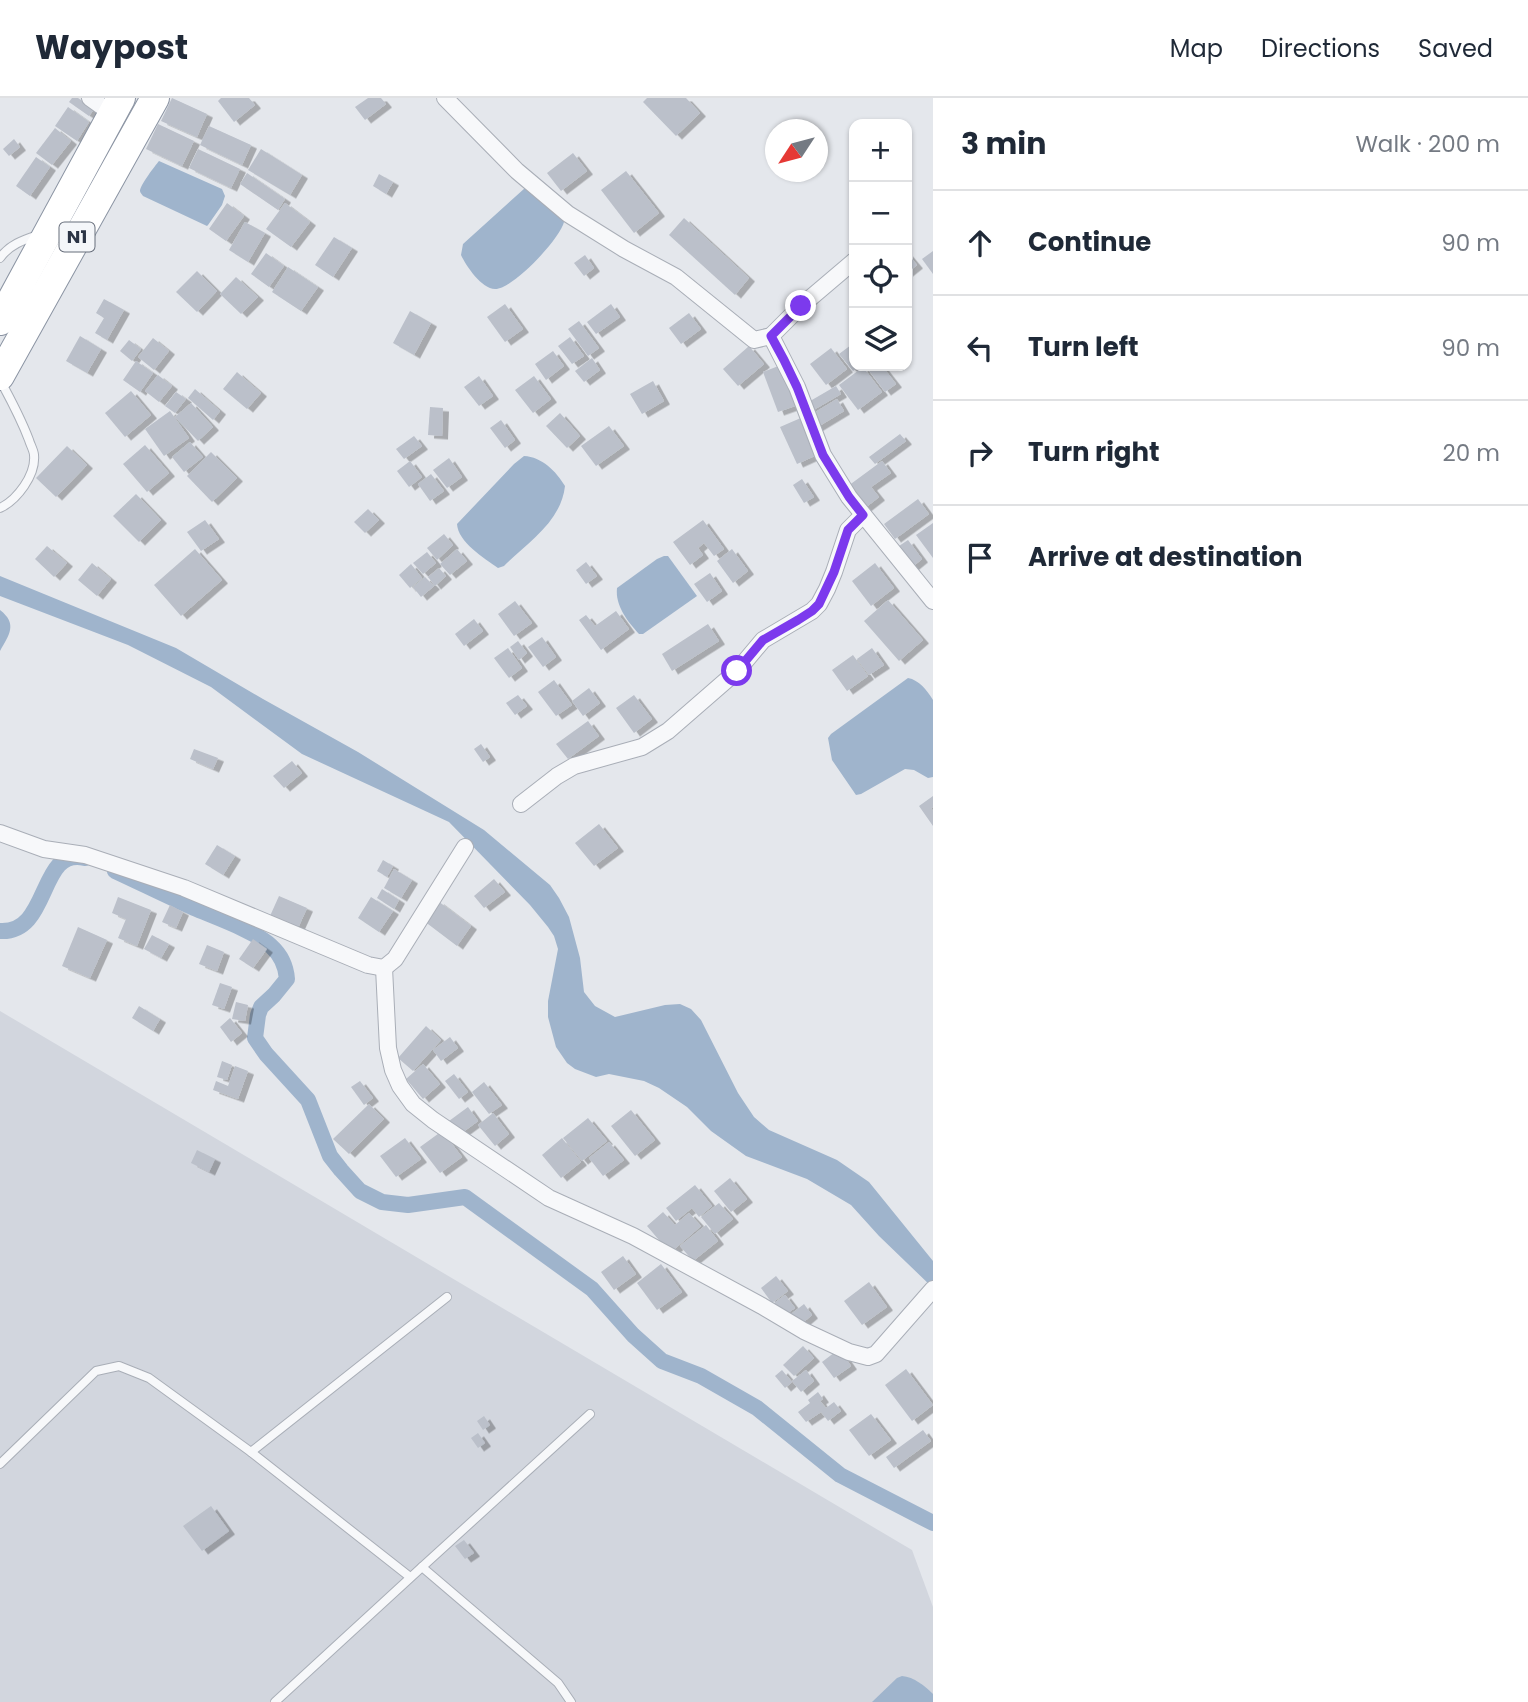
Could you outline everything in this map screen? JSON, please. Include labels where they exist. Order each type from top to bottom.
[{"type":"highway","name":"N1","points":[[0,378],[155,98]]},
{"type":"highway","name":"N1","points":[[0,319],[48,232],[108,103]]},
{"type":"street","points":[[445,98],[517,171],[568,214],[676,277],[754,340],[771,336],[849,265]]},
{"type":"street","points":[[771,336],[797,387],[823,455],[849,497],[933,601]]},
{"type":"street","points":[[521,804],[556,776],[574,766],[642,747],[668,732],[737,671],[763,640],[812,611],[827,589],[848,530],[863,515]]},
{"type":"street","points":[[0,833],[44,849],[85,855],[184,888],[368,965],[384,968],[395,959],[465,847]]},
{"type":"street","points":[[384,968],[388,1048],[400,1086],[413,1104],[433,1121],[548,1198],[633,1236],[804,1331],[849,1352],[868,1357],[876,1354],[933,1289]]},
{"type":"lane","points":[[0,258],[20,241],[48,232]]},
{"type":"lane","points":[[0,378],[34,455],[32,470],[24,488],[9,504],[0,508]]},
{"type":"lane","points":[[251,1452],[447,1297]]},
{"type":"lane","points":[[0,1464],[96,1371],[119,1366],[149,1378],[251,1452],[410,1577]]},
{"type":"lane","points":[[275,1702],[590,1414]]},
{"type":"lane","points":[[422,1567],[558,1683],[571,1702]]},
{"type":"shaded area","points":[[0,1011],[912,1550],[933,1607],[933,1702],[0,1702]]},
{"type":"water","points":[[159,161],[222,189],[225,196],[222,205],[207,226],[143,196],[140,191],[142,184]]},
{"type":"water","points":[[525,188],[557,211],[564,222],[554,240],[523,273],[503,287],[490,288],[475,276],[467,265],[461,255],[463,244]]},
{"type":"water","points":[[524,456],[543,462],[557,475],[565,486],[562,499],[542,531],[504,566],[498,568],[467,543],[458,531],[457,524]]},
{"type":"water","points":[[664,556],[668,556],[697,596],[643,634],[639,634],[620,607],[617,588]]},
{"type":"water","points":[[0,576],[176,648],[358,752],[484,830],[550,885],[559,898],[569,917],[580,958],[584,992],[595,1006],[615,1017],[665,1005],[680,1004],[691,1009],[701,1020],[738,1093],[754,1117],[769,1130],[837,1160],[869,1182],[933,1261],[933,1288],[851,1205],[807,1179],[746,1156],[711,1131],[687,1107],[659,1088],[644,1081],[609,1074],[596,1077],[567,1063],[556,1047],[548,1017],[548,1001],[558,949],[554,936],[530,905],[449,822],[302,754],[211,687],[128,645],[0,596]]},
{"type":"water","points":[[0,610],[9,620],[10,630],[0,651]]},
{"type":"water","points":[[908,678],[922,686],[933,700],[933,777],[928,778],[914,770],[905,769],[856,795],[832,760],[828,738]]},
{"type":"water","points":[[902,1676],[915,1680],[926,1688],[933,1694],[933,1702],[872,1702]]},
{"type":"building","points":[[72,98],[78,98],[94,109],[89,116],[69,102]]},
{"type":"building","points":[[172,98],[207,114],[197,137],[161,121]]},
{"type":"building","points":[[221,98],[249,98],[255,105],[234,122],[218,101]]},
{"type":"building","points":[[368,98],[381,98],[386,104],[365,120],[355,107]]},
{"type":"building","points":[[647,98],[686,98],[700,113],[676,136],[643,102]]},
{"type":"building","points":[[68,107],[89,122],[77,141],[55,126]]},
{"type":"building","points":[[158,124],[194,141],[182,166],[146,149]]},
{"type":"building","points":[[209,126],[251,145],[242,165],[200,145]]},
{"type":"building","points":[[55,128],[71,141],[52,165],[36,153]]},
{"type":"building","points":[[14,139],[20,147],[9,156],[3,149]]},
{"type":"building","points":[[198,149],[240,169],[231,188],[189,168]]},
{"type":"building","points":[[261,149],[302,175],[290,195],[248,170]]},
{"type":"building","points":[[573,153],[587,171],[561,191],[547,173]]},
{"type":"building","points":[[36,157],[50,167],[30,196],[16,186]]},
{"type":"building","points":[[626,171],[659,213],[634,233],[601,190]]},
{"type":"building","points":[[247,173],[285,199],[278,210],[240,184]]},
{"type":"building","points":[[379,174],[393,182],[386,194],[373,186]]},
{"type":"building","points":[[227,203],[244,216],[226,241],[209,229]]},
{"type":"building","points":[[285,203],[310,222],[291,247],[266,229]]},
{"type":"building","points":[[684,218],[749,278],[735,295],[669,235]]},
{"type":"building","points":[[245,222],[265,233],[248,262],[229,250]]},
{"type":"building","points":[[334,237],[352,248],[333,277],[315,265]]},
{"type":"building","points":[[933,251],[933,274],[922,259]]},
{"type":"building","points":[[266,253],[284,266],[269,287],[251,274]]},
{"type":"building","points":[[585,255],[594,268],[584,276],[574,263]]},
{"type":"building","points":[[288,267],[318,287],[301,311],[272,292]]},
{"type":"building","points":[[197,271],[217,291],[197,312],[176,292]]},
{"type":"building","points":[[236,277],[258,297],[241,314],[220,294]]},
{"type":"building","points":[[104,299],[124,310],[107,340],[95,333],[104,318],[96,313]]},
{"type":"building","points":[[505,304],[523,329],[505,342],[487,317]]},
{"type":"building","points":[[611,304],[620,317],[596,334],[587,322]]},
{"type":"building","points":[[410,311],[431,323],[414,355],[393,343]]},
{"type":"building","points":[[689,313],[701,329],[681,344],[669,328]]},
{"type":"building","points":[[579,321],[599,348],[588,356],[568,329]]},
{"type":"building","points":[[80,336],[101,349],[87,373],[66,361]]},
{"type":"building","points":[[570,337],[584,356],[572,364],[558,346]]},
{"type":"building","points":[[153,338],[169,351],[154,370],[138,357]]},
{"type":"building","points":[[129,340],[141,349],[132,361],[120,351]]},
{"type":"building","points":[[749,346],[764,364],[738,386],[723,369]]},
{"type":"building","points":[[849,346],[849,366],[839,354]]},
{"type":"building","points":[[831,348],[847,369],[826,385],[810,364]]},
{"type":"building","points":[[553,351],[564,366],[546,380],[535,364]]},
{"type":"building","points":[[592,358],[600,370],[584,382],[575,371]]},
{"type":"building","points":[[136,361],[153,373],[140,392],[123,380]]},
{"type":"building","points":[[781,365],[795,406],[778,412],[763,372]]},
{"type":"building","points":[[858,371],[866,371],[882,392],[858,410],[839,385]]},
{"type":"building","points":[[869,371],[886,371],[896,384],[885,392]]},
{"type":"building","points":[[237,372],[261,393],[247,409],[223,389]]},
{"type":"building","points":[[158,375],[172,386],[159,402],[145,391]]},
{"type":"building","points":[[479,376],[493,396],[479,406],[464,387]]},
{"type":"building","points":[[534,376],[551,399],[533,413],[515,390]]},
{"type":"building","points":[[653,381],[664,401],[642,414],[630,394]]},
{"type":"building","points":[[836,386],[841,394],[810,412],[805,404]]},
{"type":"building","points":[[195,389],[220,411],[213,420],[188,398]]},
{"type":"building","points":[[131,391],[151,415],[125,437],[105,413]]},
{"type":"building","points":[[176,392],[186,399],[175,413],[165,406]]},
{"type":"building","points":[[837,399],[844,411],[816,428],[809,416]]},
{"type":"building","points":[[191,403],[213,427],[198,441],[175,417]]},
{"type":"building","points":[[430,407],[443,408],[442,436],[428,435]]},
{"type":"building","points":[[170,411],[189,438],[164,456],[145,429]]},
{"type":"building","points":[[560,413],[580,436],[567,448],[546,426]]},
{"type":"building","points":[[803,417],[819,454],[797,464],[780,427]]},
{"type":"building","points":[[501,420],[515,440],[505,448],[490,428]]},
{"type":"building","points":[[609,426],[624,446],[596,466],[581,446]]},
{"type":"building","points":[[900,434],[906,441],[875,464],[869,457]]},
{"type":"building","points":[[414,436],[422,446],[404,459],[396,449]]},
{"type":"building","points":[[190,442],[203,457],[184,472],[172,457]]},
{"type":"building","points":[[145,445],[169,473],[147,492],[123,464]]},
{"type":"building","points":[[67,446],[87,465],[56,497],[36,478]]},
{"type":"building","points":[[211,452],[237,478],[212,502],[187,476]]},
{"type":"building","points":[[449,458],[462,477],[447,488],[433,470]]},
{"type":"building","points":[[410,461],[422,477],[409,487],[397,471]]},
{"type":"building","points":[[882,461],[891,473],[871,487],[879,497],[865,508],[848,486]]},
{"type":"building","points":[[431,474],[444,491],[430,501],[418,484]]},
{"type":"building","points":[[802,479],[814,497],[804,503],[793,485]]},
{"type":"building","points":[[136,494],[161,520],[139,542],[113,516]]},
{"type":"building","points":[[918,499],[929,514],[895,539],[884,524]]},
{"type":"building","points":[[368,509],[379,520],[365,533],[354,522]]},
{"type":"building","points":[[205,520],[219,539],[201,551],[187,532]]},
{"type":"building","points":[[703,520],[724,549],[714,556],[704,543],[698,548],[703,555],[690,565],[673,542]]},
{"type":"building","points":[[933,523],[933,558],[916,535]]},
{"type":"building","points":[[444,534],[453,545],[437,560],[427,548]]},
{"type":"building","points":[[908,540],[922,559],[911,568],[896,548]]},
{"type":"building","points":[[47,546],[67,563],[54,577],[35,559]]},
{"type":"building","points":[[195,549],[222,580],[181,616],[154,585]]},
{"type":"building","points":[[457,549],[467,561],[450,575],[440,564]]},
{"type":"building","points":[[732,549],[748,571],[733,583],[717,561]]},
{"type":"building","points":[[427,552],[436,563],[423,574],[413,563]]},
{"type":"building","points":[[586,562],[597,576],[586,584],[576,570]]},
{"type":"building","points":[[92,563],[111,579],[97,596],[78,580]]},
{"type":"building","points":[[875,563],[894,588],[871,606],[852,581]]},
{"type":"building","points":[[411,564],[422,578],[410,588],[399,575]]},
{"type":"building","points":[[439,568],[446,576],[435,586],[428,577]]},
{"type":"building","points":[[710,573],[722,591],[707,602],[694,584]]},
{"type":"building","points":[[425,577],[434,586],[421,597],[413,587]]},
{"type":"building","points":[[888,600],[923,640],[899,661],[864,621]]},
{"type":"building","points":[[515,601],[532,623],[514,636],[498,614]]},
{"type":"building","points":[[616,611],[629,629],[601,650],[579,620],[586,615],[595,626]]},
{"type":"building","points":[[474,619],[483,631],[464,646],[455,634]]},
{"type":"building","points":[[708,624],[719,641],[672,671],[662,654]]},
{"type":"building","points":[[542,637],[556,657],[543,667],[528,647]]},
{"type":"building","points":[[518,641],[527,653],[519,660],[510,647]]},
{"type":"building","points":[[508,648],[522,668],[509,678],[494,658]]},
{"type":"building","points":[[872,648],[884,665],[869,675],[857,659]]},
{"type":"building","points":[[853,655],[868,676],[847,691],[832,670]]},
{"type":"building","points":[[554,680],[572,705],[556,716],[538,692]]},
{"type":"building","points":[[589,688],[600,703],[583,716],[572,701]]},
{"type":"building","points":[[518,695],[527,706],[515,715],[506,703]]},
{"type":"building","points":[[634,695],[652,719],[634,733],[616,708]]},
{"type":"building","points":[[588,721],[599,736],[568,759],[556,744]]},
{"type":"building","points":[[481,744],[490,757],[483,762],[474,749]]},
{"type":"building","points":[[194,749],[218,758],[213,769],[190,759]]},
{"type":"building","points":[[292,761],[302,773],[284,788],[273,776]]},
{"type":"building","points":[[933,796],[931,808],[933,826],[919,806]]},
{"type":"building","points":[[599,824],[618,848],[594,866],[575,843]]},
{"type":"building","points":[[217,845],[235,856],[223,875],[205,864]]},
{"type":"building","points":[[383,860],[393,866],[387,877],[377,871]]},
{"type":"building","points":[[394,869],[412,880],[401,898],[384,888]]},
{"type":"building","points":[[494,879],[505,892],[484,908],[474,896]]},
{"type":"building","points":[[382,889],[399,900],[394,909],[377,898]]},
{"type":"building","points":[[279,896],[307,908],[298,928],[270,916]]},
{"type":"building","points":[[118,897],[151,910],[137,946],[118,938],[126,919],[112,913]]},
{"type":"building","points":[[371,897],[393,911],[379,932],[358,918]]},
{"type":"building","points":[[438,901],[471,926],[457,946],[424,921]]},
{"type":"building","points":[[170,905],[183,912],[176,928],[162,922]]},
{"type":"building","points":[[78,927],[107,940],[90,978],[62,966]]},
{"type":"building","points":[[152,935],[169,944],[161,958],[144,949]]},
{"type":"building","points":[[253,939],[267,949],[253,968],[239,959]]},
{"type":"building","points":[[207,945],[224,952],[217,971],[199,964]]},
{"type":"building","points":[[220,983],[232,987],[224,1009],[212,1005]]},
{"type":"building","points":[[236,1002],[248,1005],[245,1021],[232,1019]]},
{"type":"building","points":[[139,1006],[160,1019],[153,1031],[132,1018]]},
{"type":"building","points":[[230,1018],[242,1033],[231,1042],[220,1027]]},
{"type":"building","points":[[426,1026],[441,1040],[413,1071],[398,1058]]},
{"type":"building","points":[[450,1037],[458,1048],[441,1061],[433,1050]]},
{"type":"building","points":[[222,1061],[232,1065],[227,1080],[217,1077]]},
{"type":"building","points":[[423,1064],[440,1084],[423,1099],[406,1079]]},
{"type":"building","points":[[235,1066],[248,1071],[238,1099],[213,1090],[216,1081],[228,1086]]},
{"type":"building","points":[[454,1074],[468,1092],[459,1099],[445,1081]]},
{"type":"building","points":[[360,1081],[373,1098],[364,1105],[351,1087]]},
{"type":"building","points":[[484,1082],[502,1105],[489,1114],[472,1092]]},
{"type":"building","points":[[369,1104],[384,1119],[349,1154],[333,1139]]},
{"type":"building","points":[[468,1107],[478,1121],[459,1135],[449,1121]]},
{"type":"building","points":[[631,1110],[655,1140],[635,1156],[611,1126]]},
{"type":"building","points":[[493,1113],[509,1134],[495,1146],[478,1125]]},
{"type":"building","points":[[588,1118],[607,1141],[582,1161],[563,1138]]},
{"type":"building","points":[[442,1131],[462,1157],[440,1173],[420,1147]]},
{"type":"building","points":[[405,1138],[421,1159],[396,1177],[380,1156]]},
{"type":"building","points":[[562,1138],[581,1162],[561,1178],[542,1155]]},
{"type":"building","points":[[609,1142],[624,1160],[603,1176],[589,1158]]},
{"type":"building","points":[[197,1150],[215,1159],[209,1172],[191,1163]]},
{"type":"building","points":[[730,1178],[747,1199],[731,1212],[714,1191]]},
{"type":"building","points":[[695,1185],[712,1206],[699,1217],[692,1208],[676,1221],[666,1208]]},
{"type":"building","points":[[719,1203],[733,1219],[715,1234],[701,1217]]},
{"type":"building","points":[[663,1212],[675,1225],[689,1213],[701,1226],[670,1253],[647,1226]]},
{"type":"building","points":[[706,1225],[718,1241],[693,1261],[680,1246]]},
{"type":"building","points":[[623,1256],[636,1274],[614,1290],[601,1272]]},
{"type":"building","points":[[661,1264],[682,1292],[657,1310],[637,1283]]},
{"type":"building","points":[[776,1276],[788,1291],[772,1303],[761,1288]]},
{"type":"building","points":[[869,1282],[887,1307],[862,1325],[844,1301]]},
{"type":"building","points":[[785,1295],[795,1308],[783,1316],[773,1304]]},
{"type":"building","points":[[804,1304],[812,1315],[799,1326],[790,1315]]},
{"type":"building","points":[[803,1346],[814,1358],[794,1376],[783,1365]]},
{"type":"building","points":[[839,1349],[851,1366],[834,1378],[822,1362]]},
{"type":"building","points":[[906,1369],[933,1405],[912,1421],[885,1385]]},
{"type":"building","points":[[782,1370],[792,1382],[785,1388],[775,1376]]},
{"type":"building","points":[[806,1370],[814,1381],[801,1392],[792,1381]]},
{"type":"building","points":[[818,1392],[823,1399],[820,1401],[826,1408],[834,1402],[841,1411],[828,1421],[821,1412],[806,1422],[798,1412],[810,1403],[808,1400]]},
{"type":"building","points":[[871,1414],[891,1440],[869,1456],[849,1430]]},
{"type":"building","points":[[484,1416],[490,1425],[483,1430],[477,1421]]},
{"type":"building","points":[[923,1430],[931,1441],[894,1468],[886,1457]]},
{"type":"building","points":[[478,1433],[485,1443],[478,1448],[471,1438]]},
{"type":"building","points":[[211,1506],[229,1531],[202,1551],[183,1526]]},
{"type":"building","points":[[464,1540],[474,1553],[465,1559],[455,1546]]},
{"type":"waterway","points":[[0,931],[16,928],[28,919],[59,865],[70,858],[85,858]]},
{"type":"waterway","points":[[115,871],[245,930],[264,940],[278,953],[287,979],[261,1007],[255,1038],[308,1100],[330,1156],[360,1191],[382,1202],[408,1205],[465,1197],[592,1289],[633,1335],[662,1361],[701,1376],[757,1408],[840,1475],[933,1523]]},
{"type":"route","points":[[737,671],[763,640],[798,620],[819,604],[834,572],[848,530],[863,515],[823,455],[797,387],[771,336],[801,306]]}]
